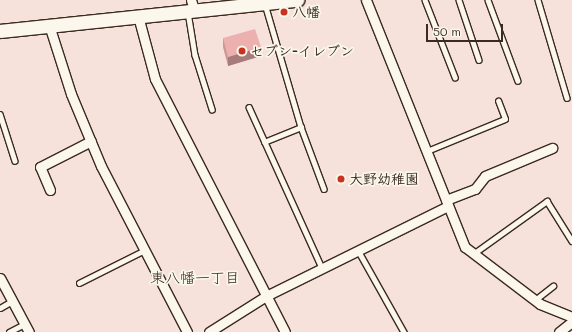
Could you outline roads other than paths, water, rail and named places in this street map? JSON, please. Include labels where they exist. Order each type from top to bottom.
[{"type":"street","points":[[0,31],[138,16],[191,7],[297,0]]},
{"type":"street","points":[[366,0],[465,247],[472,255],[534,300],[557,314],[572,317]]},
{"type":"street","points":[[138,16],[155,79],[285,332]]},
{"type":"street","points":[[49,25],[91,141],[187,332]]},
{"type":"street","points":[[50,190],[40,167],[91,141]]},
{"type":"street","points":[[209,332],[266,296],[475,189],[485,176],[552,148]]},
{"type":"street","points":[[0,278],[29,332]]},
{"type":"street","points":[[559,332],[572,322]]},
{"type":"lane","points":[[425,0],[455,77]]},
{"type":"lane","points":[[459,0],[479,60]]},
{"type":"lane","points":[[488,0],[518,81]]},
{"type":"lane","points":[[538,0],[567,98]]},
{"type":"lane","points":[[265,3],[301,127],[324,189]]},
{"type":"lane","points":[[191,7],[195,55],[212,109]]},
{"type":"lane","points":[[426,151],[505,119],[498,101]]},
{"type":"lane","points":[[249,107],[322,268]]},
{"type":"lane","points":[[0,114],[15,161]]},
{"type":"lane","points":[[264,142],[301,127]]},
{"type":"lane","points":[[472,255],[547,201],[572,241]]},
{"type":"lane","points":[[79,283],[145,250]]},
{"type":"lane","points":[[358,250],[404,332]]},
{"type":"lane","points":[[534,300],[553,286]]},
{"type":"lane","points":[[0,308],[12,301]]},
{"type":"lane","points":[[9,332],[25,324]]},
{"type":"place","name":"八幡","points":[[284,12]]},
{"type":"place","name":"セブン-イレブン","points":[[242,51]]},
{"type":"place","name":"大野幼稚園","points":[[341,179]]},
{"type":"district","name":"東八幡一丁目","points":[[195,278]]}]
